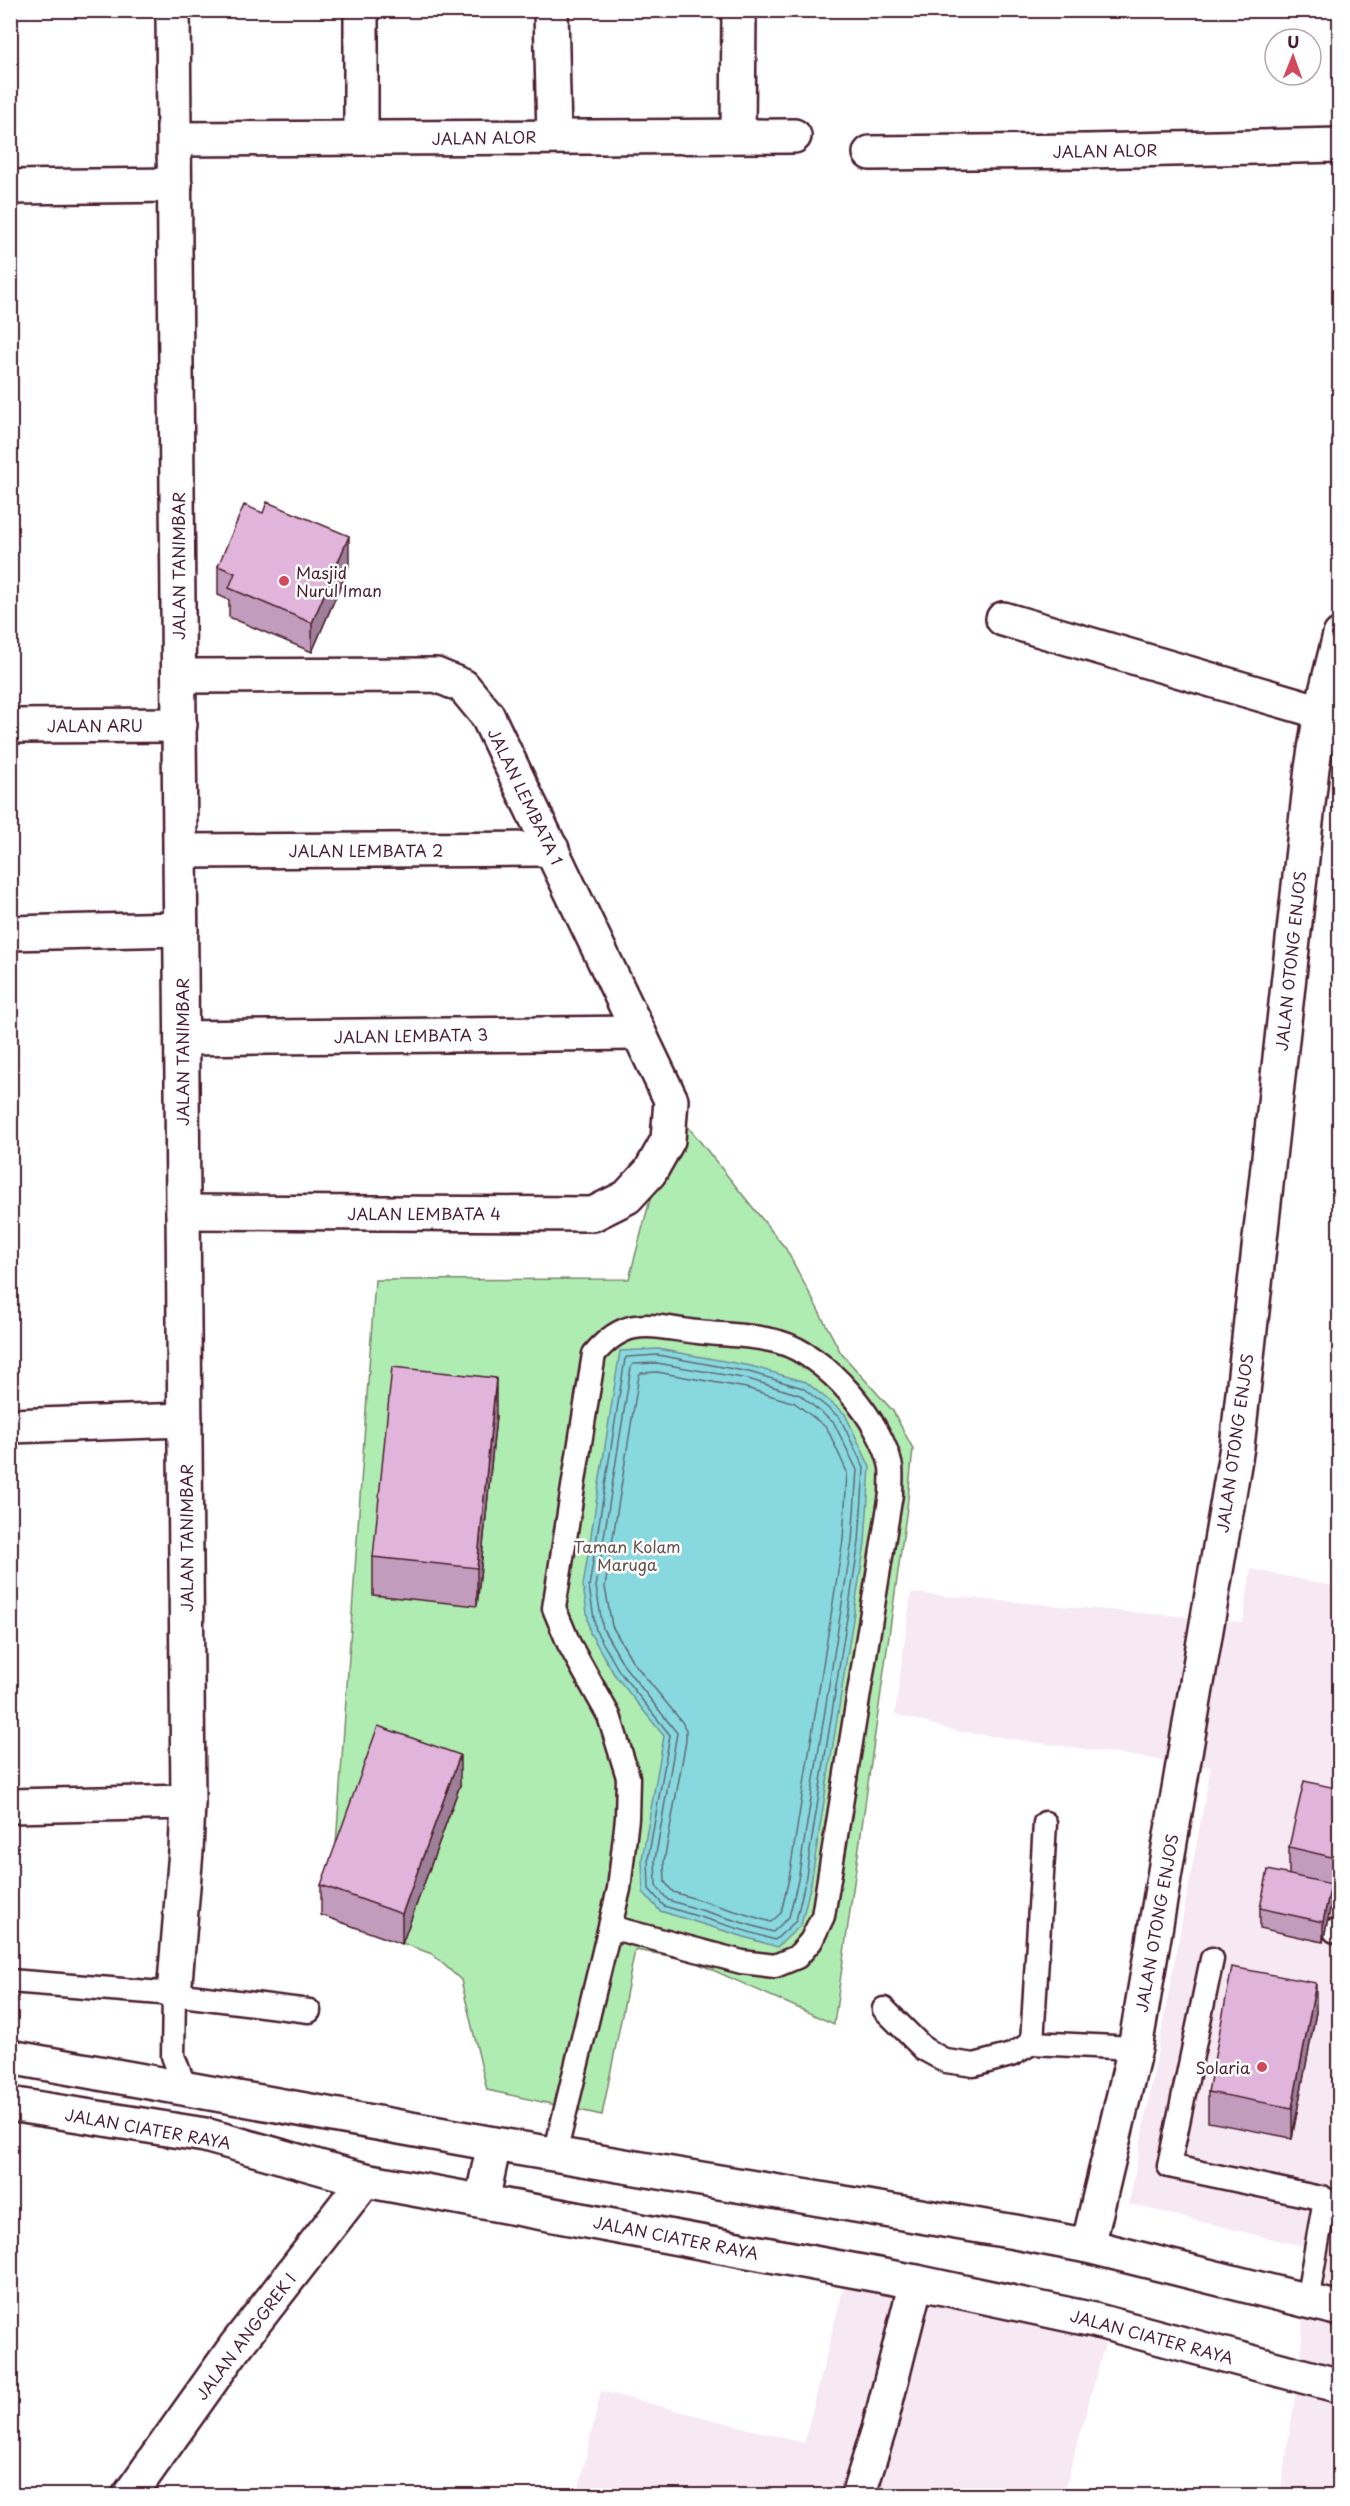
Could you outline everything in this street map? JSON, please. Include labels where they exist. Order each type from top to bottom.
[{"type":"street","name":"JALAN TANIMBAR","points":[[173,10],[188,1802],[174,1994]]},
{"type":"street","points":[[361,10],[362,138]]},
{"type":"street","points":[[551,10],[554,136]]},
{"type":"street","points":[[738,135],[739,10]]},
{"type":"street","name":"JALAN ALOR","points":[[175,139],[794,136]]},
{"type":"street","name":"JALAN ALOR","points":[[870,153],[1088,151],[1340,144]]},
{"type":"street","points":[[10,187],[176,185]]},
{"type":"street","points":[[1003,619],[1321,712]]},
{"type":"street","name":"JALAN OTONG ENJOS","points":[[1088,2246],[1135,2048],[1237,1447],[1312,768],[1321,712],[1340,635]]},
{"type":"street","name":"JALAN LEMBATA 1","points":[[179,676],[436,675],[464,686],[488,715],[671,1100],[668,1140],[650,1172]]},
{"type":"street","name":"JALAN ARU","points":[[10,726],[180,725]]},
{"type":"street","name":"JALAN LEMBATA 2","points":[[181,851],[552,849]]},
{"type":"street","points":[[10,933],[181,929]]},
{"type":"street","name":"JALAN LEMBATA 3","points":[[182,1038],[639,1033]]},
{"type":"street","name":"JALAN LEMBATA 4","points":[[183,1212],[593,1214],[627,1197],[650,1172]]},
{"type":"street","points":[[10,1426],[185,1420]]},
{"type":"street","points":[[10,1806],[188,1802]]},
{"type":"street","points":[[10,2057],[494,2144],[1088,2246],[1340,2309]]},
{"type":"street","name":"JALAN CIATER RAYA","points":[[10,2104],[205,2135],[365,2180],[916,2282],[1094,2320],[1340,2386]]},
{"type":"street","points":[[482,2201],[494,2144]]},
{"type":"street","name":"JALAN ANGGREK I","points":[[129,2496],[235,2347],[365,2180]]},
{"type":"street","points":[[858,2496],[879,2429],[916,2282]]},
{"type":"lane","points":[[555,2154],[619,1888],[627,1818],[628,1777],[609,1716],[569,1644],[555,1608],[594,1354],[608,1338],[635,1325],[779,1341],[807,1353],[832,1374],[868,1416],[882,1442],[891,1468],[891,1494],[823,1916],[811,1941],[797,1957],[775,1966],[742,1962],[610,1927]]},
{"type":"lane","points":[[1032,2043],[1045,1823]]},
{"type":"lane","points":[[1212,1959],[1169,2166],[1325,2199],[1307,2301]]},
{"type":"lane","points":[[10,1981],[174,1994],[309,2011]]},
{"type":"lane","name":"JALAN TANIMBAR","points":[[174,1994],[172,2056],[186,2090]]},
{"type":"lane","points":[[884,2009],[924,2049],[946,2061],[974,2065],[1011,2055],[1032,2043],[1135,2048]]},
{"type":"shaded area","points":[[1251,1569],[1339,1587],[1339,2495],[1280,2495],[1301,2359],[1306,2247],[1129,2204],[1211,1767],[956,1731],[895,1714],[911,1593],[1243,1622]]},
{"type":"shaded area","points":[[851,2258],[1113,2316],[1063,2495],[577,2496],[601,2391],[804,2443]]},
{"type":"green space","name":"Taman Kolam Maruga","points":[[674,1109],[786,1249],[841,1353],[893,1411],[913,1449],[907,1508],[834,2024],[688,1959],[635,1950],[602,2115],[487,2090],[461,1980],[432,1954],[331,1917],[375,1280],[629,1279]]},
{"type":"water","points":[[658,1349],[751,1366],[806,1382],[845,1414],[870,1467],[865,1543],[811,1883],[801,1925],[777,1947],[660,1911],[643,1892],[642,1859],[664,1736],[614,1674],[590,1633],[583,1586],[620,1351]]},
{"type":"building","name":"Masjid Nurul Iman","points":[[267,502],[349,536],[312,623],[229,588],[235,573],[218,566],[244,505],[263,513]]},
{"type":"building","points":[[392,1367],[496,1378],[477,1568],[373,1557]]},
{"type":"building","points":[[378,1726],[460,1755],[402,1914],[321,1885]]},
{"type":"building","points":[[1304,1781],[1340,1789],[1340,1859],[1289,1847]]},
{"type":"building","points":[[1268,1870],[1331,1884],[1323,1922],[1260,1908]]},
{"type":"building","name":"Solaria","points":[[1232,1967],[1316,1983],[1292,2108],[1208,2092]]},
{"type":"place","name":"Masjid Nurul Iman","points":[[284,581]]},
{"type":"place","name":"Solaria","points":[[1262,2067]]}]
